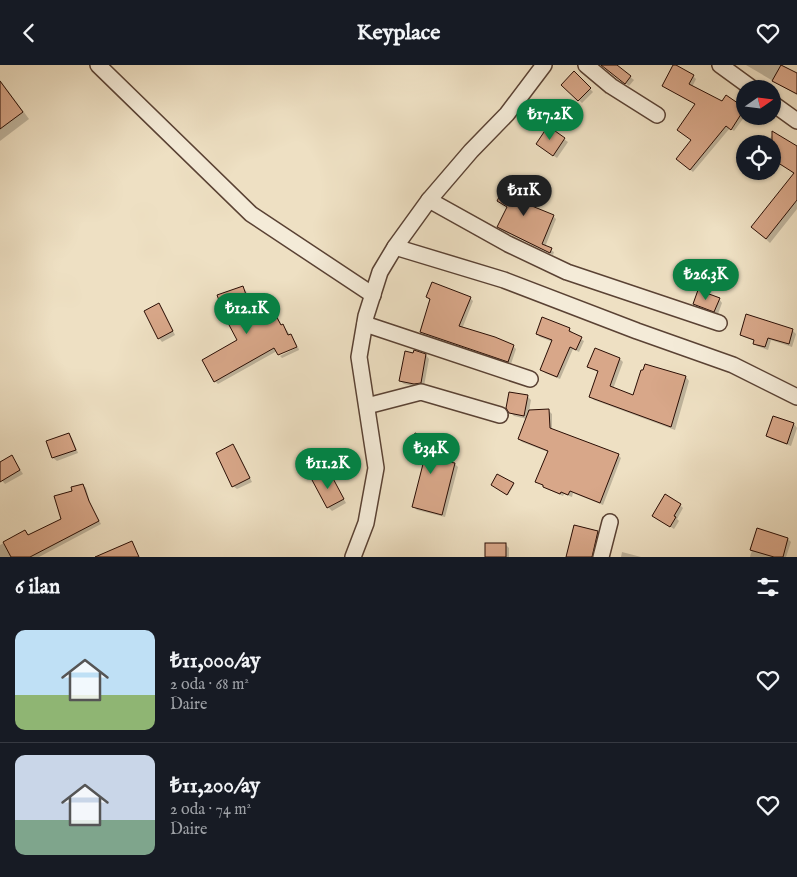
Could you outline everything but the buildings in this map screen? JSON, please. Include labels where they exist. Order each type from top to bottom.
[{"type":"street","points":[[98,65],[251,213],[373,295]]},
{"type":"street","points":[[353,557],[366,523],[376,468],[359,357],[365,324],[380,272],[395,247],[429,200],[471,151],[507,114],[544,65]]},
{"type":"street","points":[[586,65],[611,87],[657,115]]},
{"type":"street","points":[[720,65],[741,80]]},
{"type":"street","points":[[781,109],[797,121]]},
{"type":"street","points":[[429,200],[508,244],[567,272],[719,323]]},
{"type":"street","points":[[395,247],[504,280],[637,331],[733,365],[797,397]]},
{"type":"street","points":[[365,324],[530,379]]},
{"type":"street","points":[[367,406],[421,392],[500,415]]},
{"type":"street","points":[[601,557],[610,522]]}]
